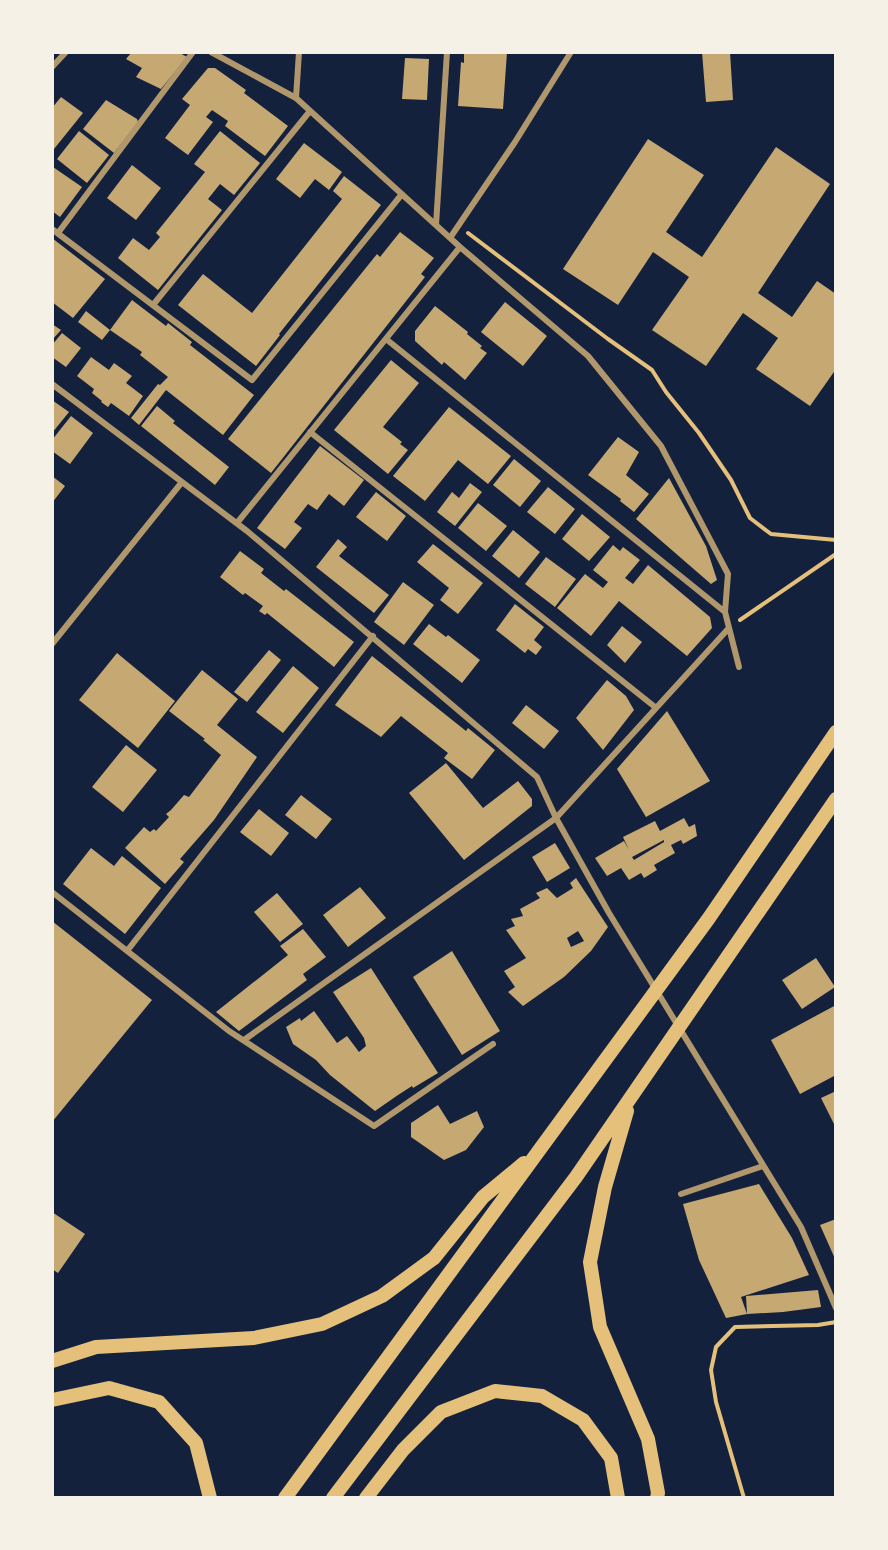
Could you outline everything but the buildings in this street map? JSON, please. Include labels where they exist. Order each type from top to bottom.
[{"type":"highway","points":[[285,1497],[709,918],[836,732]]},
{"type":"highway","points":[[333,1497],[576,1176],[836,799]]},
{"type":"highway","points":[[630,1100],[605,1187],[590,1262],[600,1327],[648,1439],[657,1497]]},
{"type":"highway","points":[[52,1361],[96,1347],[254,1338],[322,1324],[382,1296],[434,1258],[483,1197],[540,1150]]},
{"type":"highway","points":[[52,1400],[109,1388],[159,1402],[196,1443],[210,1497]]},
{"type":"highway","points":[[366,1497],[403,1450],[441,1412],[495,1391],[542,1396],[583,1420],[610,1458],[618,1497]]},
{"type":"street","points":[[52,67],[66,52]]},
{"type":"street","points":[[193,52],[55,231],[252,380],[402,194]]},
{"type":"street","points":[[211,52],[296,98],[460,247],[588,356],[661,446],[728,574],[725,612],[739,667]]},
{"type":"street","points":[[296,98],[299,52]]},
{"type":"street","points":[[436,225],[447,52]]},
{"type":"street","points":[[450,238],[515,142],[571,52]]},
{"type":"street","points":[[153,305],[310,111]]},
{"type":"street","points":[[237,523],[460,247]]},
{"type":"street","points":[[386,339],[725,612]]},
{"type":"street","points":[[52,384],[237,523],[537,777],[556,818],[609,913],[801,1227],[836,1308]]},
{"type":"street","points":[[310,432],[655,707]]},
{"type":"street","points":[[52,644],[182,482]]},
{"type":"street","points":[[244,1040],[556,818],[728,628]]},
{"type":"street","points":[[127,951],[372,636]]},
{"type":"street","points":[[52,892],[229,1030],[374,1126],[494,1044]]},
{"type":"street","points":[[681,1194],[763,1166]]},
{"type":"path","points":[[458,226],[652,370],[666,392],[699,433],[730,480],[750,518],[771,534],[836,540]]},
{"type":"path","points":[[728,628],[836,554]]},
{"type":"path","points":[[744,1497],[716,1402],[711,1370],[716,1347],[735,1327],[818,1325],[836,1322]]}]
